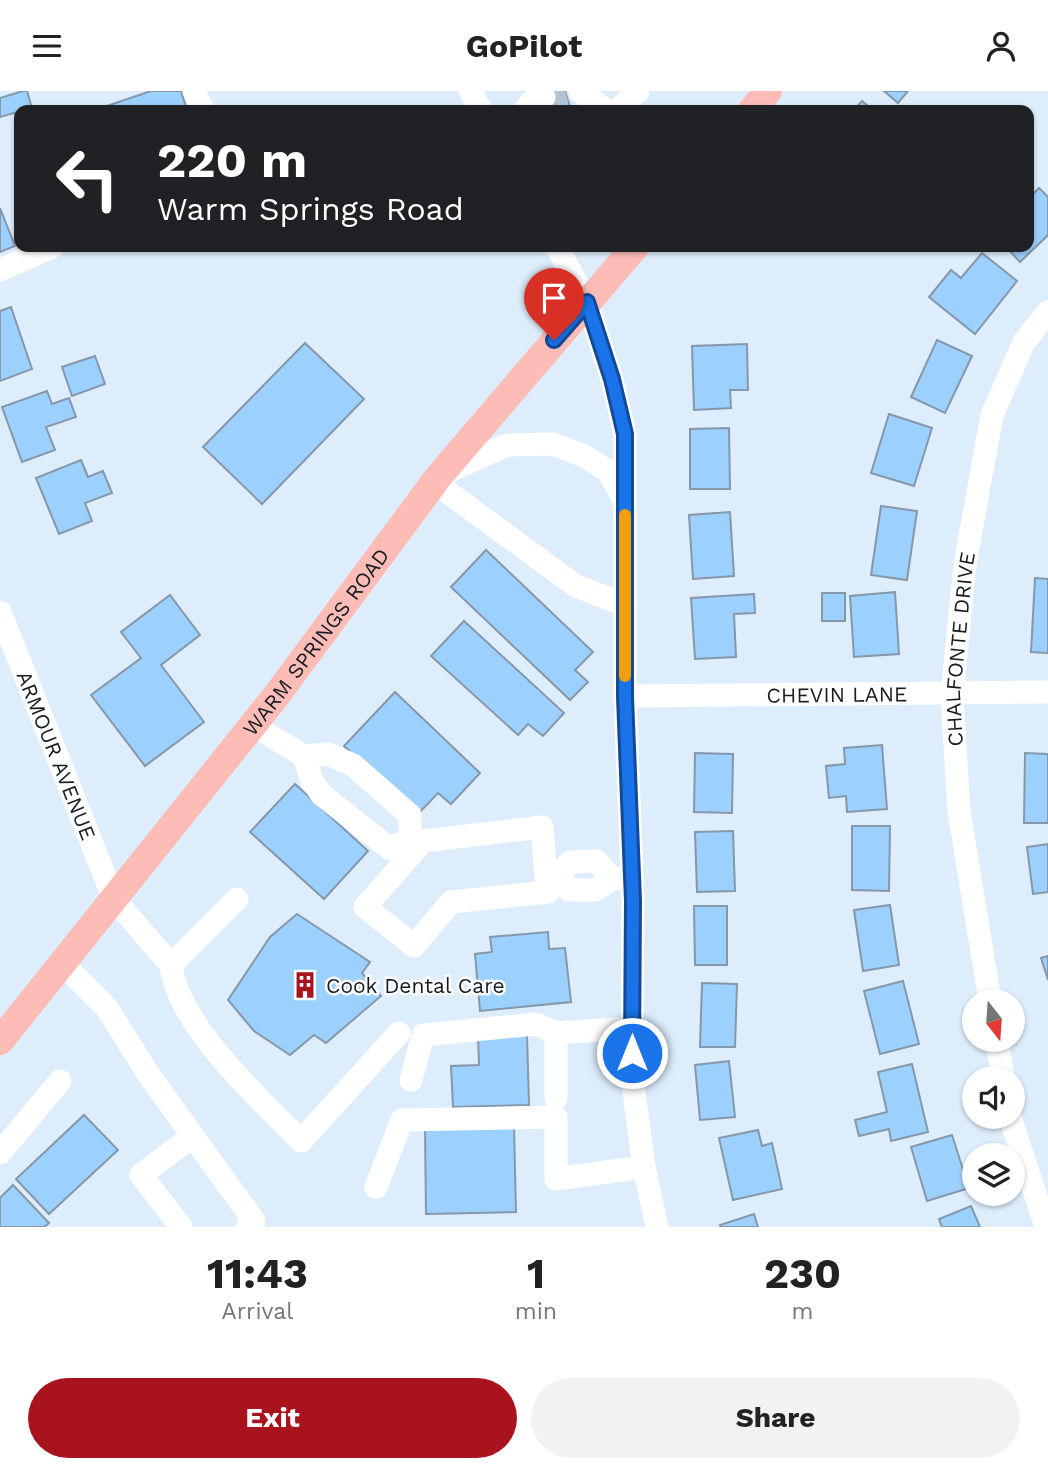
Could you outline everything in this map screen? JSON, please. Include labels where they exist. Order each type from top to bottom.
[{"type":"main road","points":[[756,105],[768,91]]},
{"type":"main road","name":"WARM SPRINGS ROAD","points":[[0,1041],[253,725],[436,479],[631,252]]},
{"type":"street","points":[[580,91],[598,105]]},
{"type":"street","points":[[623,105],[638,91]]},
{"type":"street","points":[[529,105],[559,93]]},
{"type":"street","points":[[0,269],[40,252]]},
{"type":"street","points":[[560,252],[587,302],[612,379],[625,434],[622,878],[632,1028],[632,1078],[644,1167],[657,1227]]},
{"type":"street","name":"CHALFONTE DRIVE","points":[[988,989],[959,811],[952,695],[965,564],[992,415],[1024,342],[1048,311]]},
{"type":"street","points":[[625,502],[608,471],[584,456],[553,444],[507,445],[436,479],[576,586],[625,605]]},
{"type":"street","name":"ARMOUR AVENUE","points":[[0,611],[114,899],[170,965]]},
{"type":"street","name":"CHEVIN LANE","points":[[625,697],[1048,692]]},
{"type":"street","points":[[253,725],[304,756],[328,754],[353,765],[410,815],[414,844],[365,907],[414,946],[451,902],[548,892],[553,876],[542,827],[423,841],[414,844],[389,848],[323,795],[312,781],[304,756]]},
{"type":"street","points":[[553,876],[570,862],[597,861],[622,878]]},
{"type":"street","points":[[237,899],[170,965],[173,986],[223,1062],[301,1141],[399,1033]]},
{"type":"street","points":[[63,964],[106,1007],[149,1075],[254,1225]]},
{"type":"street","points":[[411,1080],[423,1035],[536,1024],[556,1033],[632,1028]]},
{"type":"street","points":[[556,1033],[556,1098]]},
{"type":"street","points":[[0,1153],[61,1081]]},
{"type":"street","points":[[376,1187],[402,1120],[556,1117],[556,1179],[644,1167]]},
{"type":"street","points":[[1014,1129],[1046,1227]]},
{"type":"street","points":[[181,1227],[141,1175],[192,1136]]},
{"type":"building","points":[[27,91],[31,105],[14,105],[14,113],[0,117],[0,98]]},
{"type":"building","points":[[151,91],[181,91],[185,105],[110,105]]},
{"type":"building","points":[[543,91],[565,91],[569,105],[547,105]]},
{"type":"building","points":[[884,91],[908,91],[898,103]]},
{"type":"building","points":[[1039,188],[1048,197],[1048,235],[1034,248],[1034,193]]},
{"type":"building","points":[[0,208],[14,246],[0,252]]},
{"type":"building","points":[[1011,252],[1030,252],[1020,262]]},
{"type":"building","points":[[982,253],[1017,281],[975,334],[929,297],[951,270],[961,278]]},
{"type":"building","points":[[11,307],[32,369],[0,381],[0,311]]},
{"type":"building","points":[[937,340],[972,356],[945,413],[911,397]]},
{"type":"building","points":[[305,343],[364,399],[262,504],[203,447]]},
{"type":"building","points":[[747,344],[748,390],[730,390],[731,408],[694,410],[692,346]]},
{"type":"building","points":[[95,356],[105,384],[72,396],[62,367]]},
{"type":"building","points":[[47,391],[52,404],[69,398],[76,417],[46,427],[55,450],[22,462],[2,407]]},
{"type":"building","points":[[889,414],[932,428],[914,486],[871,473]]},
{"type":"building","points":[[729,428],[730,489],[690,489],[690,429]]},
{"type":"building","points":[[81,460],[88,477],[103,471],[112,493],[85,503],[92,521],[59,534],[36,478]]},
{"type":"building","points":[[881,506],[917,511],[907,580],[871,575]]},
{"type":"building","points":[[730,512],[734,576],[693,579],[689,515]]},
{"type":"building","points":[[486,550],[593,652],[575,670],[588,682],[570,700],[451,587]]},
{"type":"building","points":[[1035,578],[1048,579],[1048,653],[1031,652]]},
{"type":"building","points":[[895,592],[899,654],[854,657],[850,596]]},
{"type":"building","points":[[822,593],[845,593],[845,621],[822,621]]},
{"type":"building","points":[[754,594],[755,613],[734,614],[736,657],[695,659],[691,598]]},
{"type":"building","points":[[170,595],[200,635],[161,665],[204,722],[145,766],[91,695],[141,658],[121,632]]},
{"type":"building","points":[[464,621],[564,713],[543,736],[528,724],[518,735],[431,656]]},
{"type":"building","points":[[395,692],[480,773],[451,804],[438,793],[417,815],[344,746]]},
{"type":"building","points":[[882,745],[887,809],[847,812],[846,796],[829,798],[826,766],[845,764],[844,748]]},
{"type":"building","points":[[695,753],[733,754],[732,813],[694,812]]},
{"type":"building","points":[[1025,753],[1048,754],[1048,823],[1024,823]]},
{"type":"building","points":[[295,784],[368,851],[324,899],[250,832]]},
{"type":"building","points":[[852,826],[890,826],[889,891],[852,890]]},
{"type":"building","points":[[733,831],[735,891],[697,892],[695,832]]},
{"type":"building","points":[[1048,844],[1048,892],[1033,894],[1027,847]]},
{"type":"building","points":[[890,905],[899,965],[863,971],[854,910]]},
{"type":"building","points":[[694,906],[727,906],[727,965],[695,965]]},
{"type":"building","name":"Cook Dental Care","points":[[297,914],[370,962],[362,973],[381,996],[326,1043],[314,1035],[290,1055],[254,1031],[228,1000],[270,937]]},
{"type":"building","points":[[548,932],[549,949],[565,948],[571,1002],[480,1011],[475,954],[492,952],[490,937]]},
{"type":"building","points":[[1048,956],[1048,980],[1041,958]]},
{"type":"building","points":[[903,981],[919,1044],[880,1054],[864,991]]},
{"type":"building","points":[[702,983],[737,984],[735,1047],[700,1047]]},
{"type":"building","points":[[527,1035],[529,1105],[453,1107],[451,1066],[479,1065],[478,1036]]},
{"type":"building","points":[[729,1061],[735,1117],[700,1120],[695,1065]]},
{"type":"building","points":[[912,1064],[928,1132],[891,1141],[889,1129],[859,1136],[855,1120],[887,1112],[878,1072]]},
{"type":"building","points":[[84,1115],[118,1150],[49,1214],[16,1179]]},
{"type":"building","points":[[514,1126],[516,1212],[426,1214],[425,1128]]},
{"type":"building","points":[[758,1130],[762,1146],[772,1143],[782,1189],[733,1200],[719,1138]]},
{"type":"building","points":[[952,1135],[962,1166],[962,1190],[927,1201],[911,1147]]},
{"type":"building","points":[[13,1185],[49,1223],[44,1227],[0,1227],[0,1198]]},
{"type":"building","points":[[971,1206],[980,1227],[942,1227],[939,1219]]},
{"type":"building","points":[[754,1214],[758,1227],[720,1225]]},
{"type":"tunnel","points":[[544,97],[565,91]]},
{"type":"slow traffic","points":[[625,515],[625,676]]},
{"type":"place","name":"Cook Dental Care","points":[[305,985]]},
{"type":"route","points":[[554,340],[587,302],[612,379],[625,434],[625,697],[633,901],[632,1053]]}]
